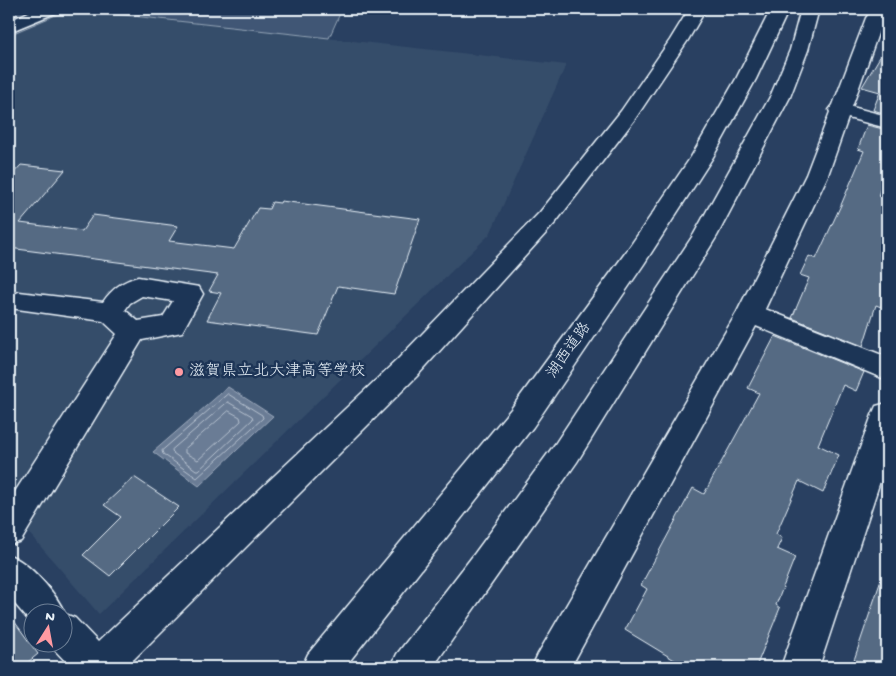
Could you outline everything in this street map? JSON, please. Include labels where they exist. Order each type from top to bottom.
[{"type":"main road","points":[[9,27],[49,9]]},
{"type":"main road","points":[[100,667],[407,368],[548,216],[628,115],[679,40],[697,9]]},
{"type":"main road","name":"湖西道路","points":[[320,667],[522,418],[635,258],[702,157],[746,79],[780,9]]},
{"type":"main road","points":[[410,667],[488,564],[566,453],[705,236],[780,97],[799,50],[810,9]]},
{"type":"main road","points":[[551,667],[750,313],[816,175],[875,18],[887,20]]},
{"type":"main road","points":[[839,110],[887,122]]},
{"type":"main road","points":[[9,530],[133,332],[172,325],[190,294],[138,286],[121,296],[110,312]]},
{"type":"main road","points":[[19,301],[110,312],[133,332]]},
{"type":"main road","points":[[750,313],[887,369]]},
{"type":"main road","points":[[800,667],[887,415]]},
{"type":"main road","points":[[11,578],[36,604]]},
{"type":"main road","points":[[72,642],[96,667]]},
{"type":"shaded area","points":[[9,9],[70,9],[9,35]]},
{"type":"shaded area","name":"滋賀県立北大津高等学校","points":[[69,9],[566,65],[490,234],[99,614],[9,510],[9,35]]},
{"type":"shaded area","points":[[70,9],[342,9],[329,38]]},
{"type":"water","points":[[228,387],[273,416],[199,486],[153,452]]},
{"type":"building","points":[[887,45],[887,114],[873,110],[880,92],[862,87]]},
{"type":"building","points":[[867,125],[887,130],[887,169],[878,196],[887,199],[887,287],[881,307],[876,305],[863,346],[792,318],[809,278],[800,275],[809,256],[816,259],[841,205],[864,151],[858,149]]},
{"type":"building","points":[[21,165],[65,170],[20,223],[82,231],[93,215],[178,226],[169,241],[234,249],[258,208],[269,209],[272,202],[280,203],[281,201],[420,219],[394,294],[338,286],[318,335],[207,320],[221,293],[209,291],[218,275],[9,248],[9,178]]},
{"type":"building","points":[[775,336],[864,372],[856,391],[843,385],[818,445],[839,455],[823,493],[799,481],[776,534],[782,538],[777,549],[795,557],[776,605],[780,608],[756,667],[686,667],[625,630],[647,589],[641,585],[693,488],[704,494],[759,393],[748,388]]},
{"type":"building","points":[[134,477],[179,507],[110,576],[83,555],[121,517],[104,505]]},
{"type":"building","points":[[883,574],[887,574],[887,667],[868,667],[854,660]]},
{"type":"building","points":[[9,614],[22,632],[22,654],[38,654],[22,667],[9,667]]},
{"type":"place","name":"滋賀県立北大津高等学校","points":[[179,372]]}]
